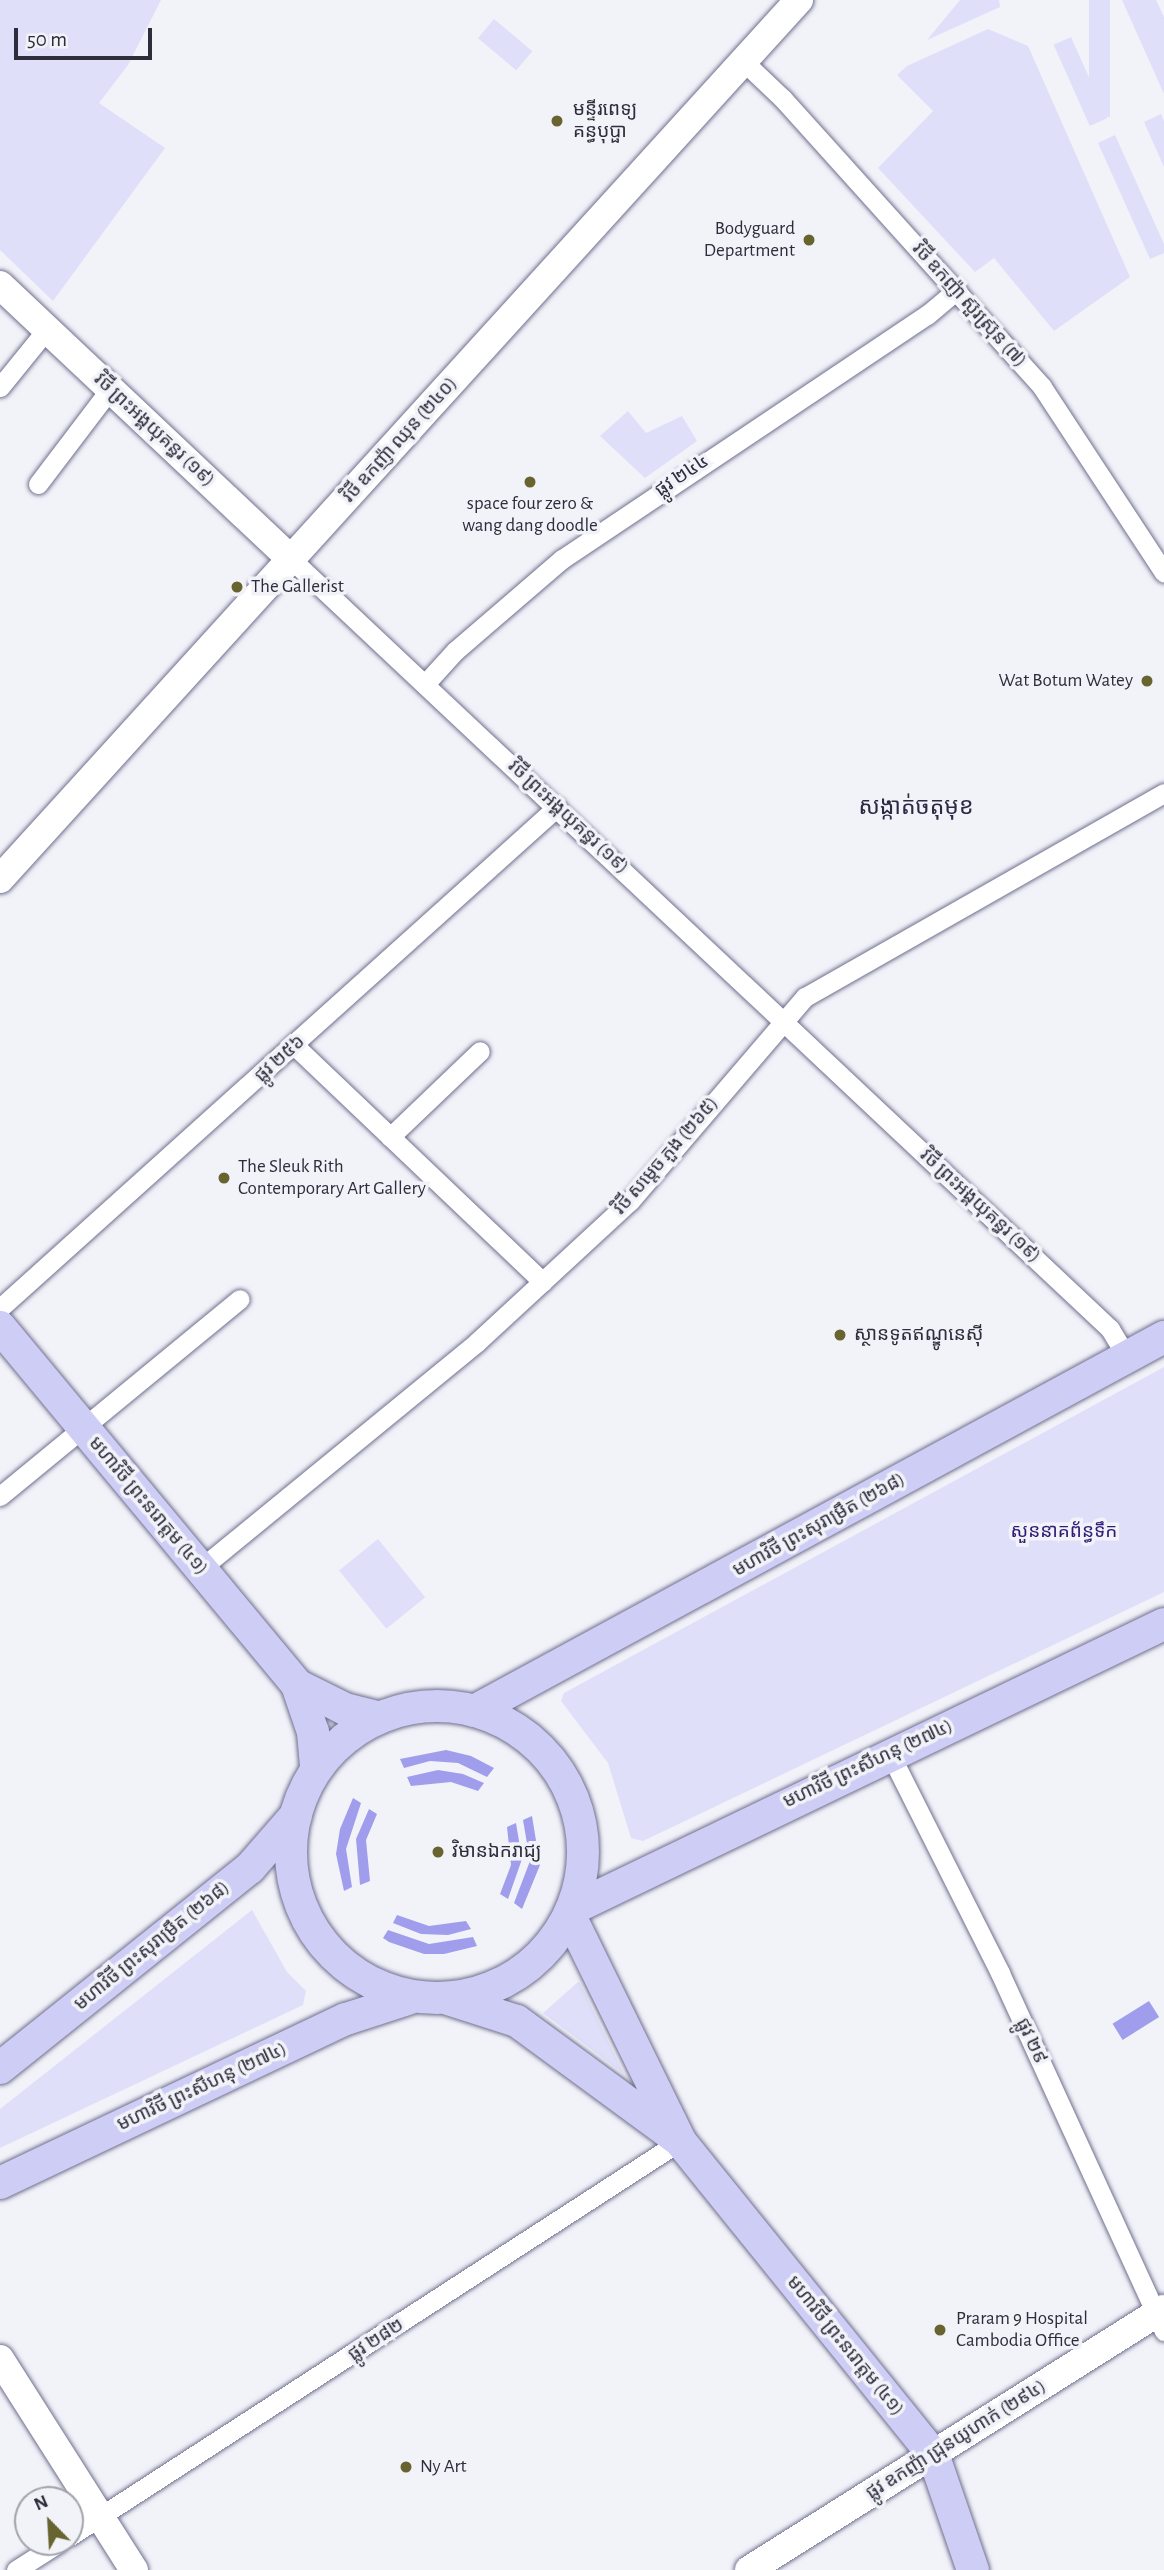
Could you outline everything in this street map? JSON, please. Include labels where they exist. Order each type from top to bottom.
[{"type":"main road","name":"មហាវិថី ព្រះនរោត្តម (៤១)","points":[[0,1327],[297,1685],[313,1732],[316,1769]]},
{"type":"main road","name":"មហាវិថី ព្រះសុរាម្រឹត (២៦៨)","points":[[474,1711],[1164,1337]]},
{"type":"main road","name":"មហាវិថី ព្រះសីហនុ (២៧៤)","points":[[572,1912],[890,1754],[1164,1624]]},
{"type":"main road","name":"មហាវិថី ព្រះនរោត្តម (៤១)","points":[[297,1685],[345,1709],[377,1717]]},
{"type":"main road","points":[[426,1707],[474,1711],[509,1726],[541,1750],[565,1782],[583,1831],[581,1884],[572,1912],[551,1945],[512,1976],[472,1993],[445,1998],[408,1999],[361,1977],[333,1954],[311,1926],[297,1892],[292,1857],[296,1815],[316,1769],[334,1746],[377,1717],[426,1707]]},
{"type":"main road","name":"មហាវិថី ព្រះសុរាម្រឹត (២៦៨)","points":[[0,2068],[250,1868],[296,1815]]},
{"type":"main road","name":"មហាវិថី ព្រះនរោត្តម (៤១)","points":[[572,1912],[680,2141],[933,2454],[972,2570]]},
{"type":"main road","name":"មហាវិថី ព្រះនរោត្តម (៤១)","points":[[445,1998],[517,2021],[680,2141]]},
{"type":"main road","name":"មហាវិថី ព្រះសីហនុ (២៧៤)","points":[[0,2183],[346,2018],[408,1999]]},
{"type":"street","name":"វិថី ឧកញ៉ា ឈុន (២៤០)","points":[[0,879],[799,0]]},
{"type":"street","name":"វិថី ឧកញ៉ា ស៊ួរស៊្រុន (៧)","points":[[743,61],[767,81],[1042,387],[1164,573]]},
{"type":"street","name":"វិថី ព្រះអង្គយុគន្ធរ (១៩)","points":[[0,285],[1110,1329],[1127,1357]]},
{"type":"street","name":"ផ្លូវ ២៤៤","points":[[425,684],[455,652],[562,559],[927,315],[957,290]]},
{"type":"street","points":[[0,387],[47,329]]},
{"type":"street","points":[[38,484],[110,389]]},
{"type":"street","name":"វិថី សម្តេច ភួង (២៦៥)","points":[[200,1569],[477,1342],[630,1201],[805,997],[1164,793]]},
{"type":"street","name":"ផ្លូវ ២៥៦","points":[[0,1308],[295,1046],[557,807]]},
{"type":"street","points":[[295,1046],[543,1282]]},
{"type":"street","points":[[390,1137],[480,1051]]},
{"type":"street","points":[[0,1496],[240,1299]]},
{"type":"street","name":"ផ្លូវ ២៩","points":[[890,1754],[1000,1973],[1162,2318]]},
{"type":"street","name":"ផ្លូវ ២៨២","points":[[84,2527],[680,2141]]},
{"type":"street","name":"ផ្លូវ ឧកញ៉ា ជ្រុនយូហាក់ (២៩៤)","points":[[749,2570],[933,2454],[1162,2318]]},
{"type":"street","points":[[0,2360],[134,2570]]},
{"type":"street","points":[[16,2570],[38,2556]]},
{"type":"green space","points":[[0,0],[161,0],[128,65],[99,103],[165,148],[53,301],[0,250]]},
{"type":"green space","points":[[960,0],[999,0],[1000,7],[927,40]]},
{"type":"green space","points":[[1089,0],[1110,0],[1110,117],[1089,117]]},
{"type":"green space","points":[[1122,0],[1156,0],[1164,17],[1164,94]]},
{"type":"green space","points":[[494,19],[532,51],[516,70],[478,38]]},
{"type":"green space","points":[[988,29],[1028,46],[1130,277],[1054,331],[994,258],[975,272],[878,168],[933,111],[897,75],[907,66]]},
{"type":"green space","points":[[1071,37],[1107,118],[1090,126],[1054,45]]},
{"type":"green space","points":[[1161,114],[1164,121],[1164,167],[1144,122]]},
{"type":"green space","points":[[1115,135],[1164,244],[1164,253],[1150,259],[1098,143]]},
{"type":"green space","points":[[628,411],[646,433],[682,416],[697,441],[645,478],[600,436]]},
{"type":"green space","name":"សួននាគព័ន្ធទឹក","points":[[1164,1367],[1164,1592],[643,1841],[631,1838],[608,1763],[561,1701],[564,1693]]},
{"type":"green space","points":[[378,1539],[425,1597],[386,1629],[339,1570]]},
{"type":"green space","points":[[252,1910],[287,1972],[306,1991],[303,2005],[0,2148],[0,2109]]},
{"type":"green space","points":[[580,1983],[624,2074],[543,2013]]},
{"type":"shaded area","points":[[446,1750],[471,1756],[494,1768],[487,1777],[458,1763],[430,1761],[404,1768],[400,1759]]},
{"type":"shaded area","points":[[438,1770],[463,1774],[484,1783],[478,1791],[451,1782],[411,1786],[407,1777]]},
{"type":"shaded area","points":[[353,1798],[361,1803],[346,1849],[352,1887],[344,1891],[336,1854],[340,1829]]},
{"type":"shaded area","points":[[369,1809],[377,1814],[366,1840],[370,1881],[360,1885],[356,1839]]},
{"type":"shaded area","points":[[532,1816],[540,1865],[522,1909],[514,1903],[530,1861],[523,1820]]},
{"type":"shaded area","points":[[516,1823],[522,1859],[508,1899],[500,1894],[511,1865],[507,1827]]},
{"type":"shaded area","points":[[397,1915],[429,1926],[466,1921],[471,1929],[448,1935],[421,1934],[393,1923]]},
{"type":"shaded area","points":[[388,1930],[429,1944],[473,1937],[477,1946],[444,1954],[424,1954],[383,1938]]},
{"type":"shaded area","points":[[1149,2001],[1159,2017],[1123,2040],[1113,2024]]},
{"type":"place","name":"មន្ទីរពេទ្យ គន្ធបុប្ផា","points":[[557,121]]},
{"type":"place","name":"Bodyguard Department","points":[[809,240]]},
{"type":"place","name":"space four zero & wang dang doodle","points":[[530,482]]},
{"type":"place","name":"The Gallerist","points":[[237,587]]},
{"type":"place","name":"Wat Botum Watey","points":[[1147,681]]},
{"type":"place","name":"The Sleuk Rith Contemporary Art Gallery","points":[[224,1178]]},
{"type":"place","name":"ស្ថានទូតឥណ្ឌូនេស៊ី","points":[[840,1335]]},
{"type":"place","name":"វិមានឯករាជ្យ","points":[[438,1852]]},
{"type":"place","name":"Praram 9 Hospital Cambodia Office","points":[[940,2330]]},
{"type":"place","name":"Ny Art","points":[[406,2467]]},
{"type":"district","name":"សង្កាត់ចតុមុខ","points":[[916,808]]}]
